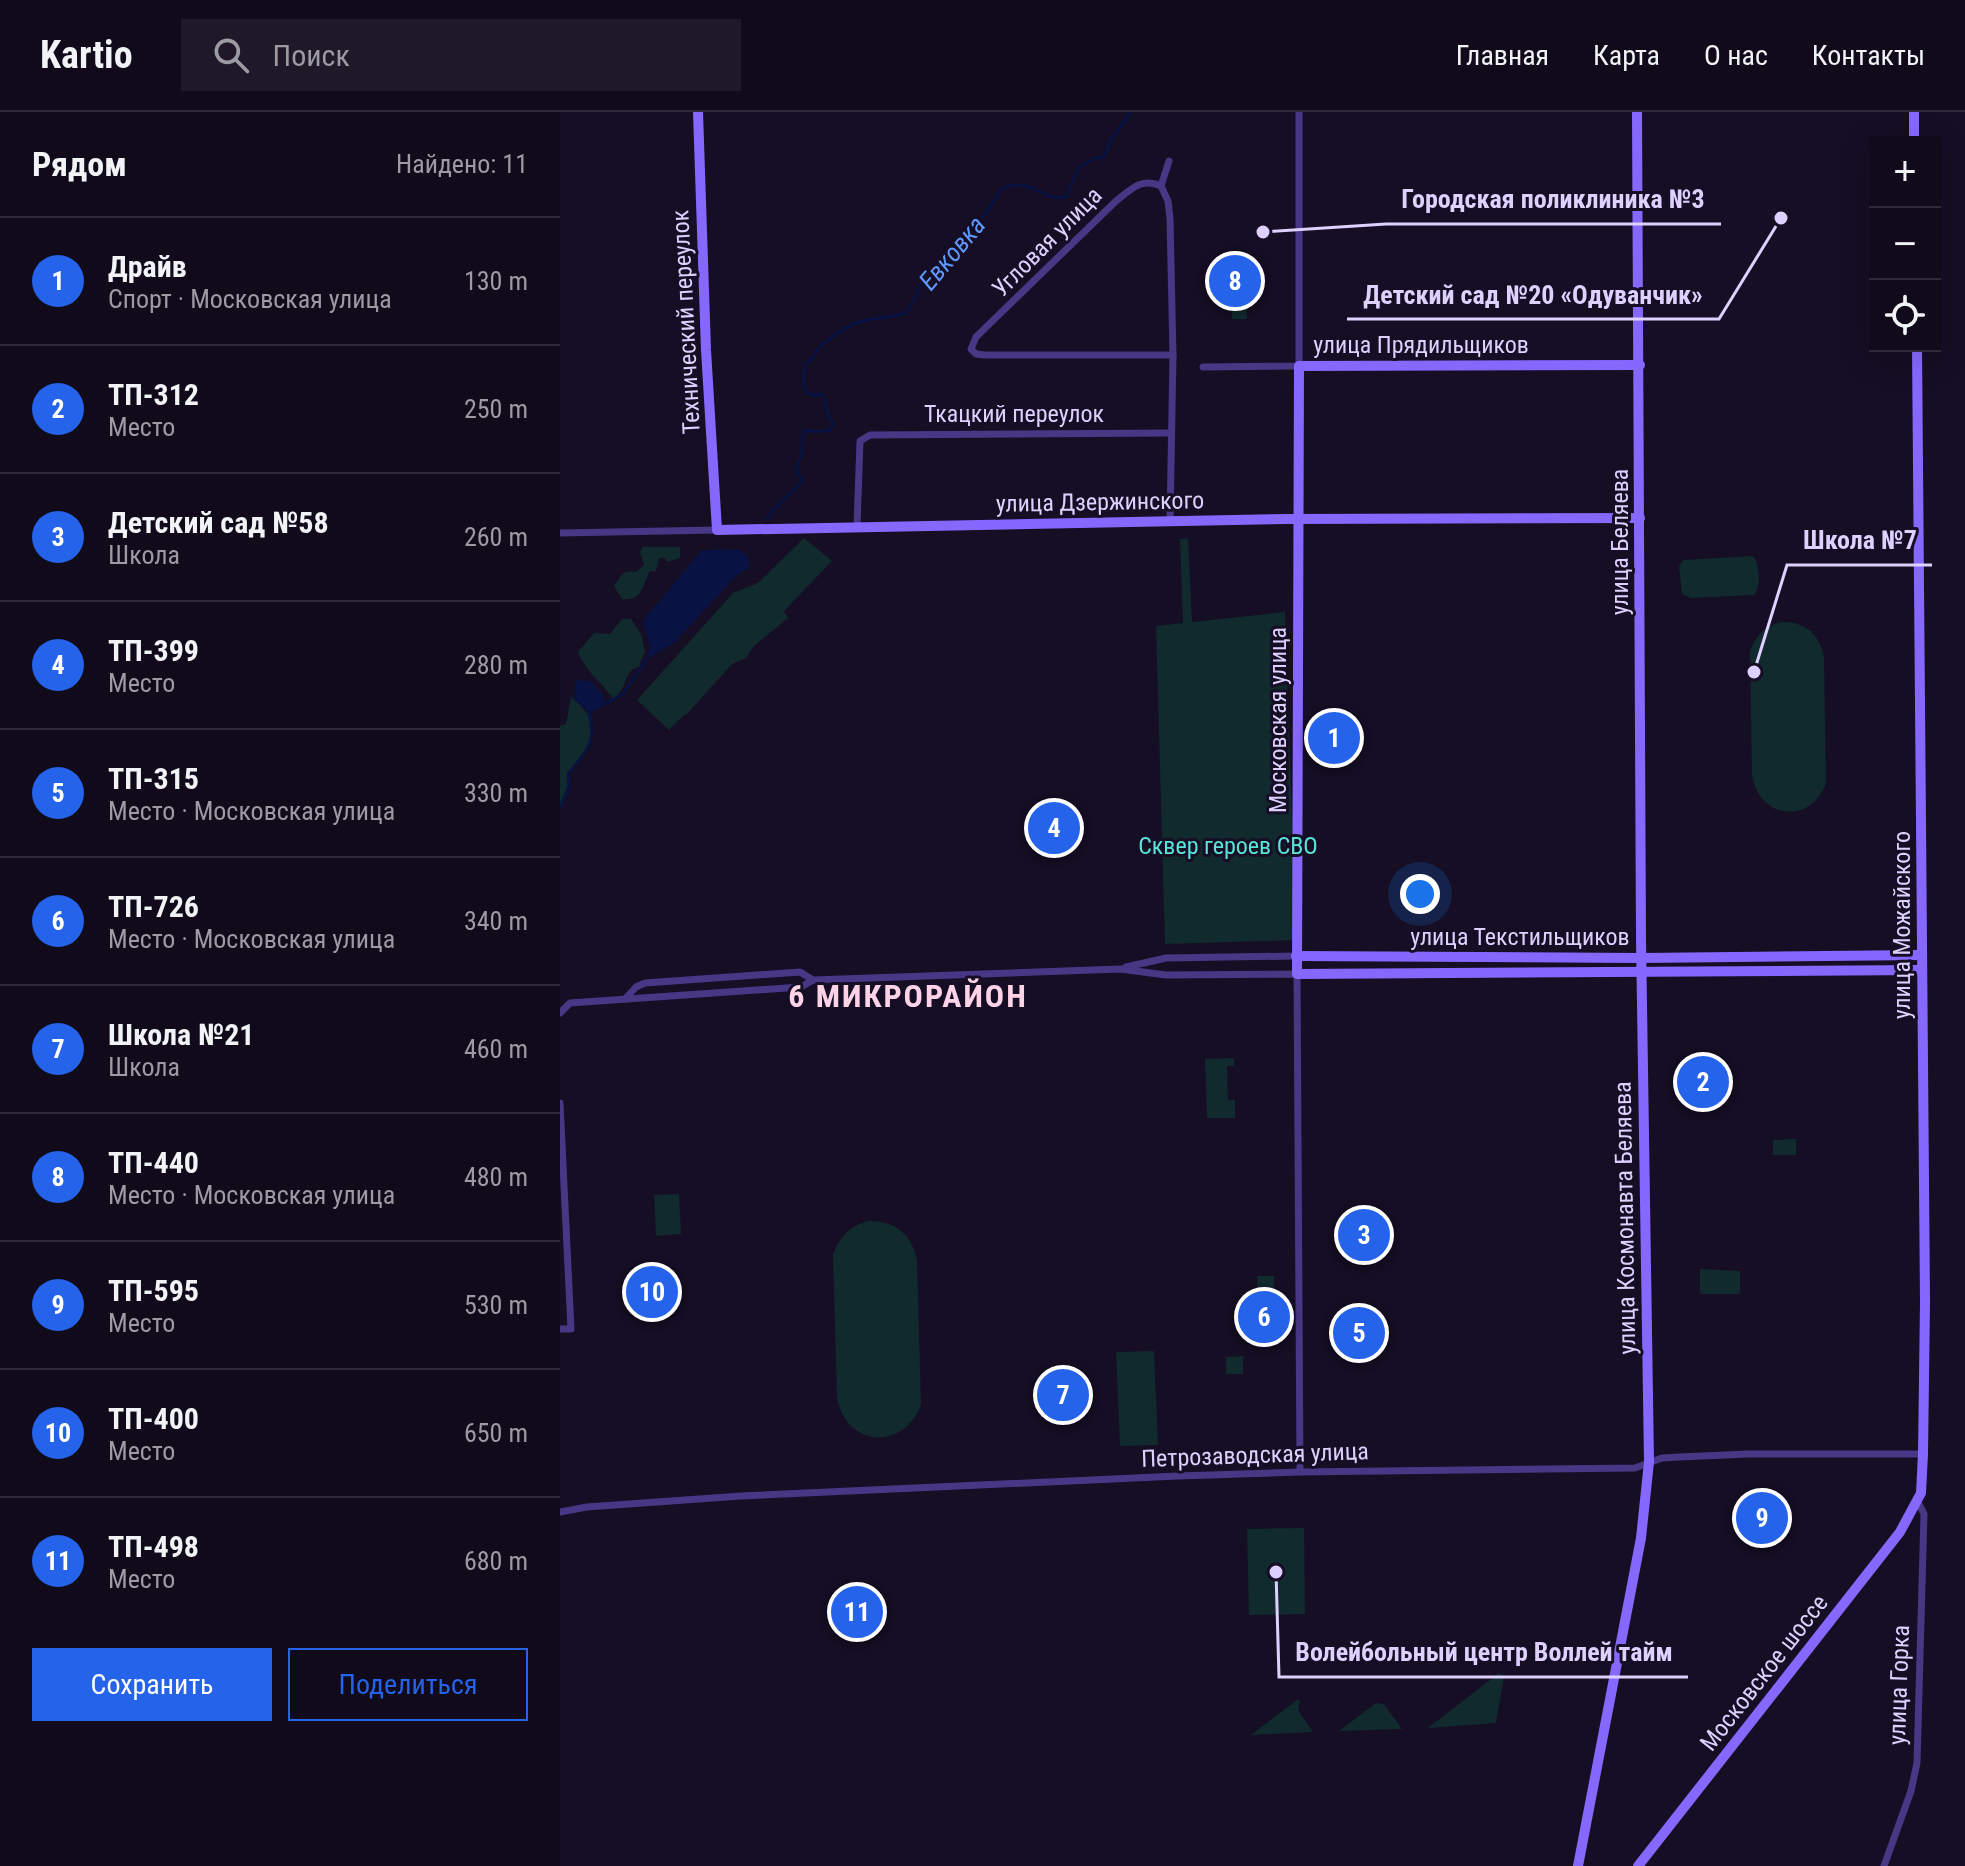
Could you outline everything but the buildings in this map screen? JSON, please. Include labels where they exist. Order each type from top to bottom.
[{"type":"street","name":"Технический переулок","points":[[698,112],[706,350],[717,530]]},
{"type":"street","name":"Московская улица","points":[[1299,112],[1296,956],[1300,1472]]},
{"type":"street","name":"улица Беляева","points":[[1637,112],[1642,972]]},
{"type":"street","points":[[1914,112],[1914,136]]},
{"type":"street","points":[[1169,161],[1161,186],[1170,210],[1173,355],[1170,522]]},
{"type":"street","name":"Угловая улица","points":[[1161,186],[1141,184],[1116,201],[976,337],[971,349],[976,354],[985,355],[1173,355]]},
{"type":"street","name":"улица Можайского","points":[[1917,352],[1925,1302],[1922,1483],[1918,1502]]},
{"type":"street","name":"улица Прядильщиков","points":[[1203,367],[1640,365]]},
{"type":"street","name":"Ткацкий переулок","points":[[857,526],[860,441],[870,435],[1170,433]]},
{"type":"street","name":"улица Дзержинского","points":[[560,533],[1299,519],[1640,518]]},
{"type":"street","name":"улица Текстильщиков","points":[[1120,969],[1166,958],[1921,955]]},
{"type":"street","points":[[1166,958],[1166,975]]},
{"type":"street","name":"улица Текстильщиков","points":[[560,1013],[570,1003],[801,987],[813,980],[1120,969],[1166,975],[1921,970]]},
{"type":"street","name":"улица Текстильщиков","points":[[625,999],[636,987],[645,983],[800,972],[813,980]]},
{"type":"street","name":"улица Космонавта Беляева","points":[[1642,972],[1649,1462]]},
{"type":"street","points":[[560,1103],[571,1329],[560,1329]]},
{"type":"street","name":"Петрозаводская улица","points":[[560,1512],[587,1507],[741,1496],[1300,1472],[1635,1468],[1671,1457],[1923,1454]]},
{"type":"street","points":[[1578,1866],[1641,1538],[1649,1462]]},
{"type":"street","name":"Московское шоссе","points":[[1638,1866],[1900,1532],[1918,1502]]},
{"type":"street","name":"улица Горка","points":[[1884,1866],[1911,1791],[1917,1763],[1924,1514],[1918,1502]]},
{"type":"green space","points":[[1232,300],[1246,300],[1247,319],[1232,319]]},
{"type":"green space","points":[[804,538],[832,561],[784,611],[788,618],[754,646],[746,658],[732,664],[669,730],[637,700],[733,593],[758,583]]},
{"type":"green space","name":"Сквер героев СВО","points":[[1188,538],[1192,622],[1285,612],[1296,940],[1165,944],[1156,626],[1183,623],[1180,539]]},
{"type":"green space","points":[[643,547],[680,547],[680,558],[667,562],[665,558],[659,558],[656,571],[650,571],[638,595],[622,599],[614,586],[622,574],[636,572],[644,565],[640,552]]},
{"type":"green space","points":[[1753,556],[1759,576],[1754,595],[1691,598],[1682,594],[1679,566],[1683,560]]},
{"type":"green space","points":[[622,619],[631,619],[641,634],[645,652],[639,664],[641,666],[630,672],[613,699],[578,652],[594,633],[610,634]]},
{"type":"green space","points":[[1781,622],[1797,624],[1810,631],[1819,642],[1824,658],[1826,783],[1819,797],[1809,806],[1786,812],[1764,801],[1752,775],[1750,651],[1762,632]]},
{"type":"green space","points":[[571,697],[589,717],[593,735],[568,774],[569,786],[560,808],[560,726],[566,724]]},
{"type":"green space","points":[[1234,1058],[1234,1066],[1227,1066],[1228,1100],[1235,1100],[1235,1118],[1207,1118],[1205,1059]]},
{"type":"green space","points":[[1796,1139],[1796,1155],[1773,1155],[1773,1140]]},
{"type":"green space","points":[[679,1194],[681,1234],[656,1236],[654,1195]]},
{"type":"green space","points":[[868,1221],[886,1223],[901,1231],[911,1244],[917,1262],[921,1404],[913,1420],[902,1430],[889,1436],[876,1437],[863,1434],[851,1426],[842,1414],[837,1397],[833,1254],[846,1233]]},
{"type":"green space","points":[[1700,1269],[1740,1271],[1740,1294],[1700,1294]]},
{"type":"green space","points":[[1257,1276],[1274,1276],[1274,1294],[1258,1294]]},
{"type":"green space","points":[[1154,1351],[1158,1445],[1120,1446],[1116,1352]]},
{"type":"green space","points":[[1243,1356],[1243,1374],[1226,1374],[1226,1357]]},
{"type":"green space","points":[[1304,1528],[1305,1614],[1249,1615],[1247,1529]]},
{"type":"green space","points":[[1499,1673],[1504,1677],[1496,1723],[1428,1728]]},
{"type":"green space","points":[[1297,1700],[1300,1701],[1298,1710],[1313,1732],[1251,1735]]},
{"type":"green space","points":[[1376,1703],[1384,1704],[1402,1729],[1339,1731]]},
{"type":"shaded area","points":[[741,550],[748,558],[749,568],[737,575],[674,643],[646,660],[651,646],[642,622],[701,551]]},
{"type":"shaded area","points":[[576,680],[591,681],[602,694],[604,702],[589,712],[574,699]]},
{"type":"waterway","name":"Евковка","points":[[767,519],[801,483],[801,477],[796,472],[802,452],[803,431],[829,431],[833,424],[824,396],[811,394],[805,388],[806,363],[818,349],[854,324],[906,312],[927,274],[959,249],[1003,188],[1021,185],[1058,198],[1066,197],[1079,167],[1104,157],[1110,141],[1131,112]]},
{"type":"waterway","name":"Евковка","points":[[560,808],[569,786],[568,774],[589,746],[592,731],[589,712],[623,694],[647,659]]},
{"type":"place","name":"Детский сад №20 «Одуванчик»","points":[[1781,218]]},
{"type":"place","name":"Городская поликлиника №3","points":[[1263,232]]},
{"type":"place","name":"ТП-440","points":[[1235,281]]},
{"type":"place","name":"Школа №7","points":[[1754,672]]},
{"type":"place","name":"Драйв","points":[[1334,738]]},
{"type":"place","name":"ТП-399","points":[[1054,828]]},
{"type":"place","name":"ТП-312","points":[[1703,1082]]},
{"type":"place","name":"Детский сад №58","points":[[1364,1235]]},
{"type":"place","name":"ТП-400","points":[[652,1292]]},
{"type":"place","name":"ТП-726","points":[[1264,1317]]},
{"type":"place","name":"ТП-315","points":[[1359,1333]]},
{"type":"place","name":"Школа №21","points":[[1063,1395]]},
{"type":"place","name":"ТП-595","points":[[1762,1518]]},
{"type":"place","name":"Волейбольный центр Воллей тайм","points":[[1276,1572]]},
{"type":"place","name":"ТП-498","points":[[857,1612]]},
{"type":"district","name":"6 МИКРОРАЙОН","points":[[908,996]]}]
